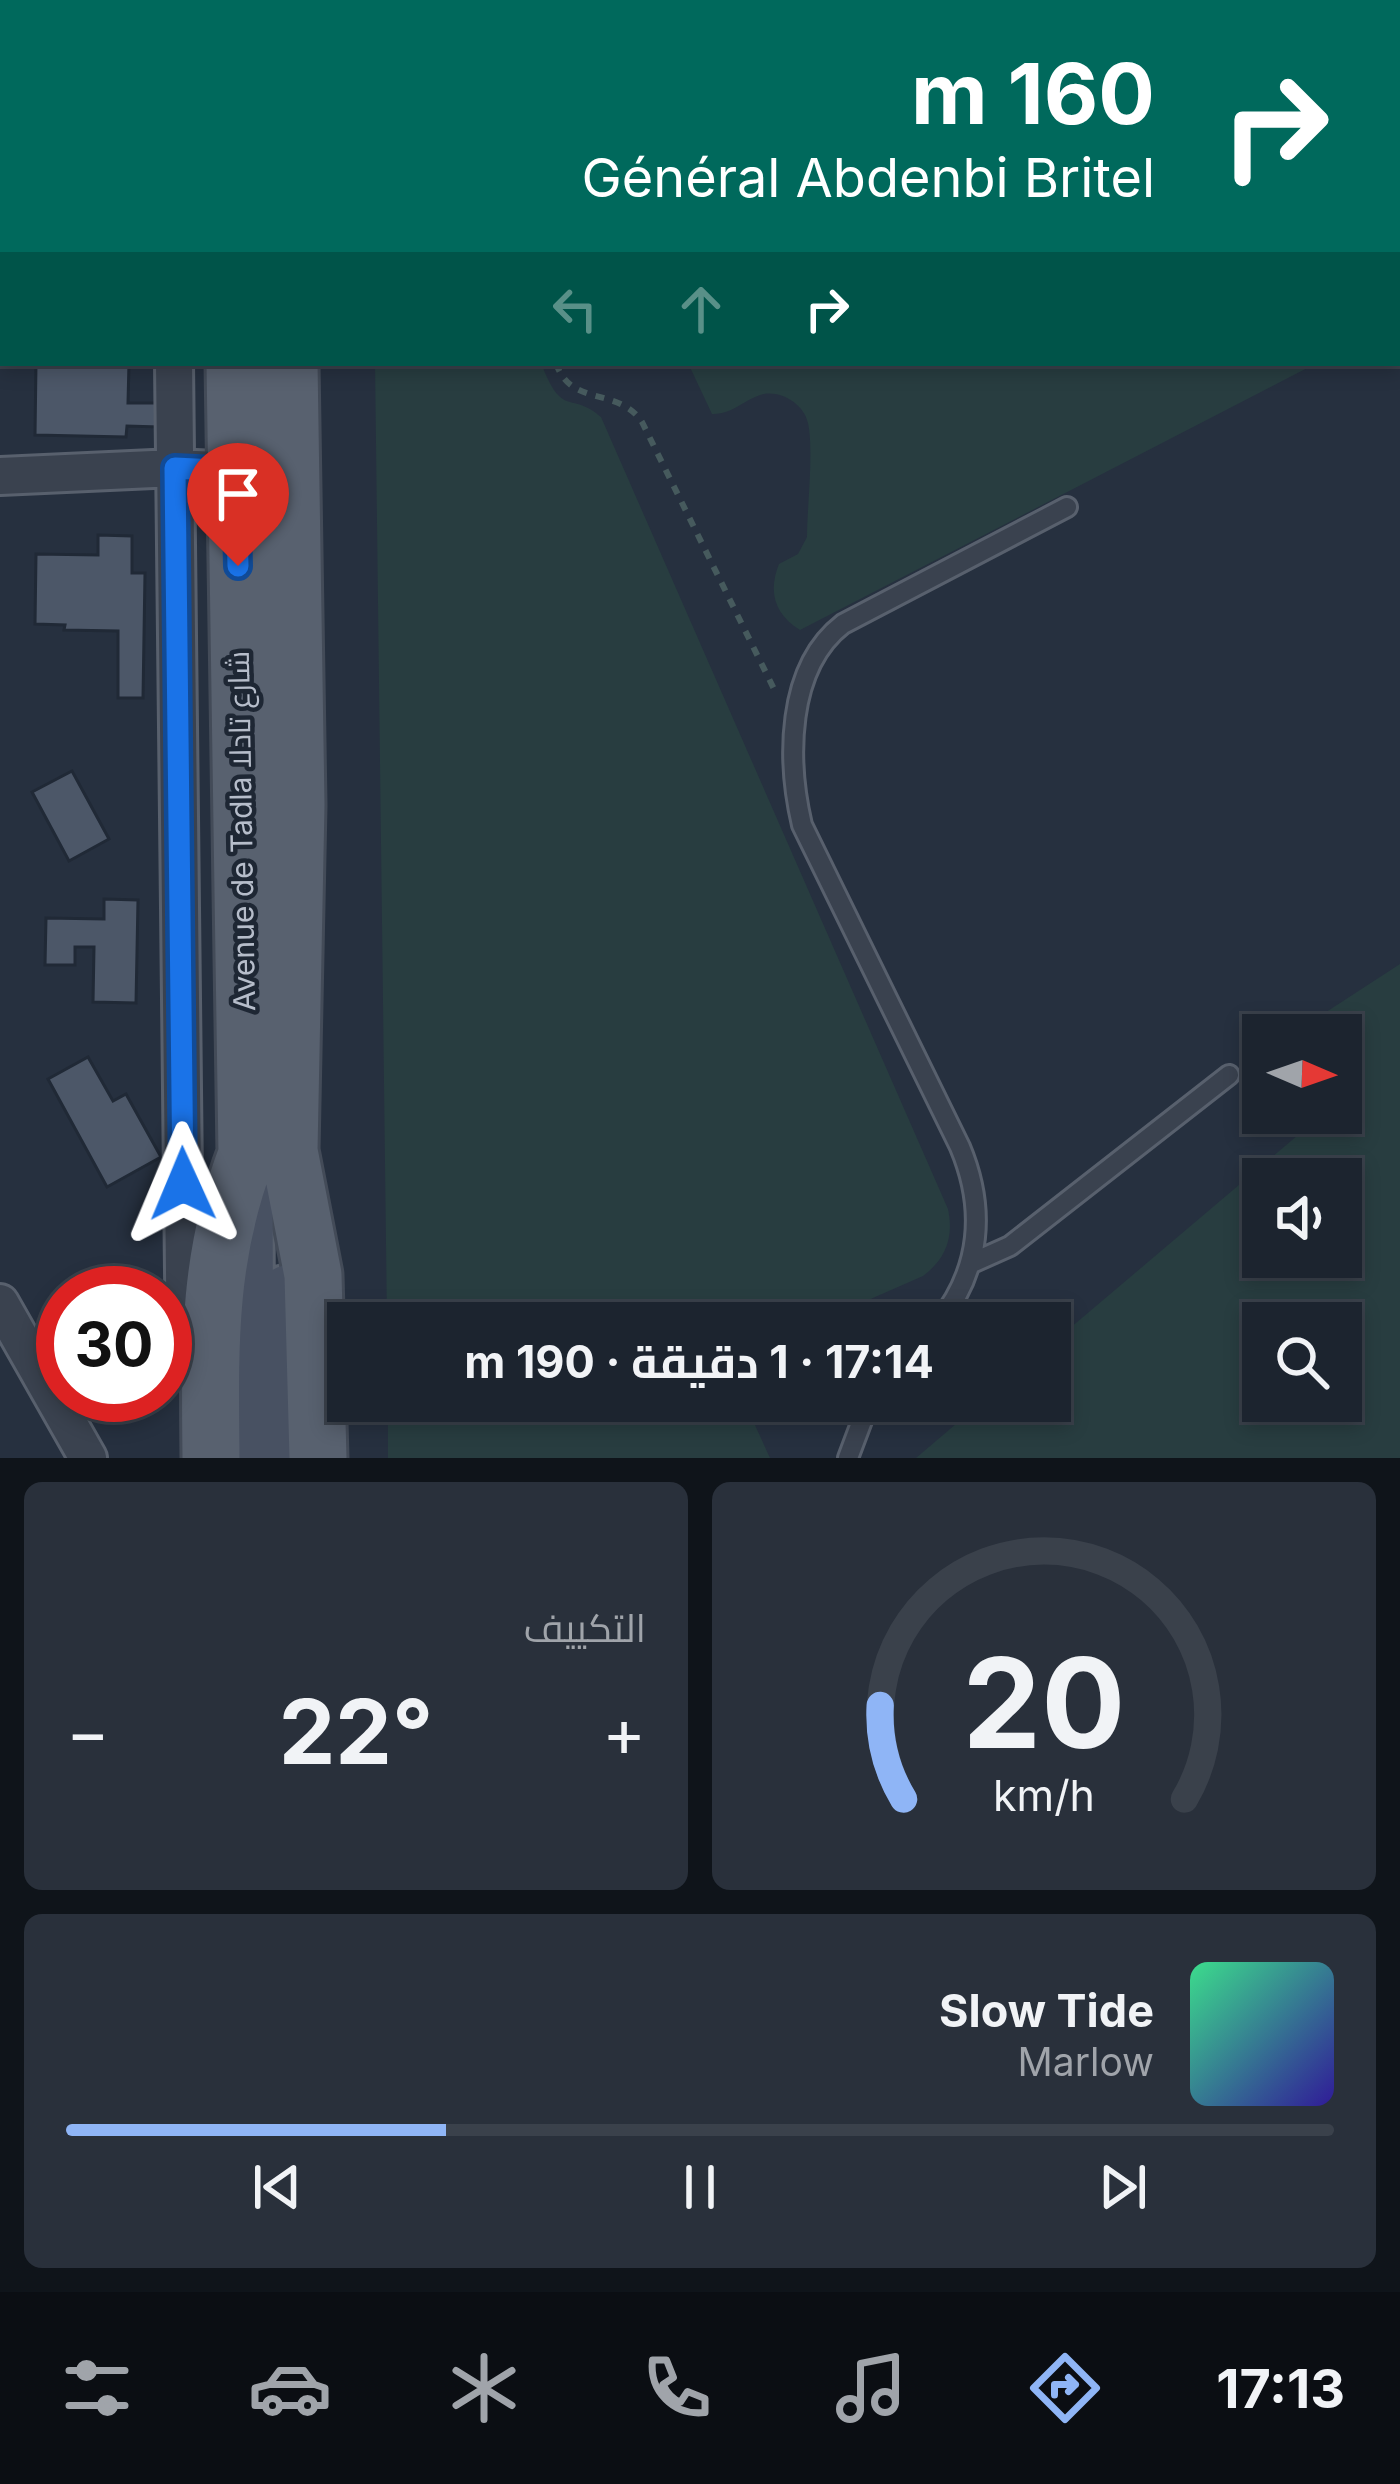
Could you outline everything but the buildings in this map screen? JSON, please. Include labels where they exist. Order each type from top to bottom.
[{"type":"main road","name":"Avenue de Tadla شارع تادلا","points":[[235,366],[236,471],[286,1458]]},
{"type":"main road","name":"Avenue de Tadla شارع تادلا","points":[[248,1458],[296,805],[289,366]]},
{"type":"main road","name":"Avenue de Tadla شارع تادلا","points":[[211,1458],[214,1276],[226,1214],[268,1153]]},
{"type":"main road","name":"Avenue de Tadla شارع تادلا","points":[[268,1153],[304,1212],[313,1275],[318,1458]]},
{"type":"street","points":[[174,366],[175,1266]]},
{"type":"street","points":[[0,476],[175,468],[236,471]]},
{"type":"street","points":[[0,1303],[36,1368]]},
{"type":"street","points":[[67,1422],[88,1458]]},
{"type":"street","points":[[182,1422],[187,1458]]},
{"type":"lane","points":[[954,1302],[972,1263],[978,1216],[969,1169],[802,825],[794,783],[795,732],[806,670],[827,636],[1067,507]]},
{"type":"lane","points":[[972,1263],[1023,1236],[1229,1075]]},
{"type":"lane","points":[[848,1458],[861,1422]]},
{"type":"path","points":[[557,366],[563,380],[580,394],[626,404],[642,422],[795,732]]},
{"type":"green space","points":[[375,366],[542,366],[561,398],[601,417],[948,1209],[946,1247],[923,1276],[864,1302],[387,1302]]},
{"type":"green space","points":[[689,366],[1311,366],[800,630],[779,609],[774,583],[779,564],[798,554],[807,537],[810,448],[806,416],[792,401],[771,394],[712,414]]},
{"type":"green space","points":[[1400,964],[1400,1458],[916,1458],[958,1422],[1071,1422],[1071,1327],[1242,1182],[1242,1278],[1362,1278],[1362,1158],[1271,1158],[1299,1134],[1362,1134],[1362,1014],[1323,1014]]},
{"type":"green space","points":[[388,1422],[754,1422],[770,1458],[388,1458]]},
{"type":"route","points":[[183,1184],[175,468],[236,471],[238,566]]}]
